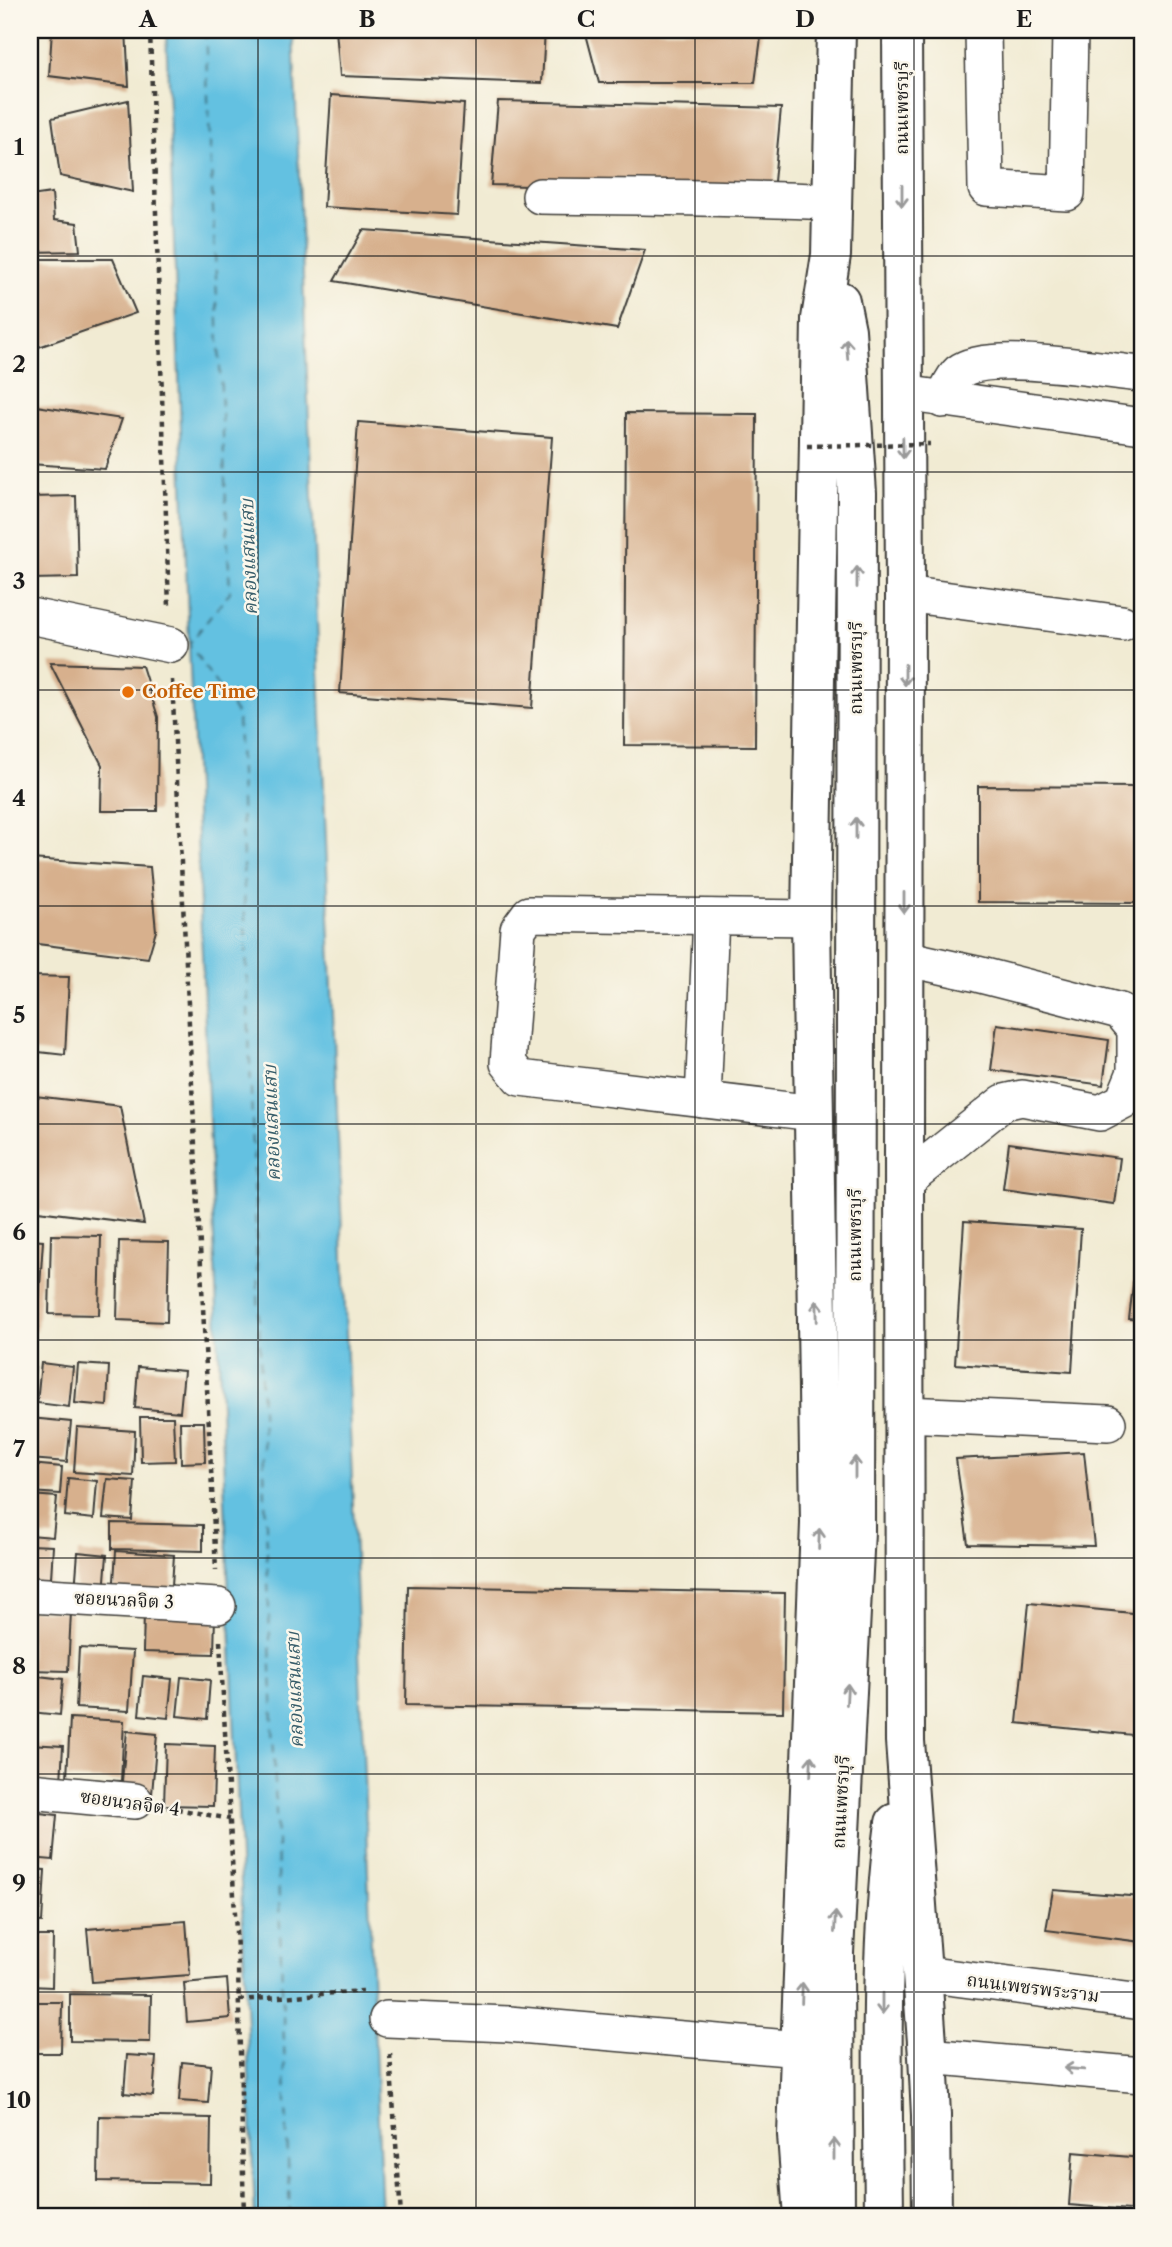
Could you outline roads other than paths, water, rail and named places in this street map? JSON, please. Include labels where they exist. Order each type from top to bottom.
[{"type":"main road","name":"ถนนเพชรบุรี","points":[[803,2217],[797,2135],[820,1522],[811,918],[821,319],[831,255],[836,30]]},
{"type":"main road","name":"ถนนเพชรบุรี","points":[[902,30],[905,1741],[928,2056],[932,2217]]},
{"type":"main road","name":"ถนนเพชรบุรี","points":[[831,255],[846,330],[857,493],[855,1531],[834,1953],[835,2217]]},
{"type":"main road","name":"ถนนเพชรบุรี","points":[[884,2217],[882,1975],[885,1911],[905,1741]]},
{"type":"main road","points":[[931,2115],[953,2171],[960,2217]]},
{"type":"main road","points":[[786,2217],[797,2135]]},
{"type":"street","points":[[983,30],[986,188],[1068,193],[1070,30]]},
{"type":"street","points":[[540,196],[676,199],[720,197],[831,202]]},
{"type":"street","points":[[942,400],[958,372],[972,365],[1008,360],[1142,374]]},
{"type":"street","points":[[903,393],[1142,426]]},
{"type":"street","points":[[905,594],[1122,623]]},
{"type":"street","points":[[30,615],[170,645]]},
{"type":"street","points":[[811,918],[528,915],[518,929],[508,1063],[520,1078],[814,1113]]},
{"type":"street","points":[[703,1100],[711,917]]},
{"type":"street","points":[[904,958],[1120,1011],[1135,1029],[1135,1072],[1123,1101],[1100,1113],[1022,1098],[1004,1102],[904,1182]]},
{"type":"street","points":[[905,1414],[1108,1423]]},
{"type":"street","name":"ซอยนวลจิต 3","points":[[30,1595],[218,1606]]},
{"type":"street","name":"ซอยนวลจิต 4","points":[[30,1791],[135,1801]]},
{"type":"street","name":"ถนนเพชรพระราม","points":[[923,1974],[1142,2002]]},
{"type":"street","points":[[379,2005],[508,2024],[800,2049]]},
{"type":"street","points":[[928,2056],[1142,2075]]},
{"type":"water","name":"คลองแสนแสบ","points":[[166,30],[293,30],[382,2217],[255,2217]]},
{"type":"place","name":"Coffee Time","points":[[128,692]]}]
